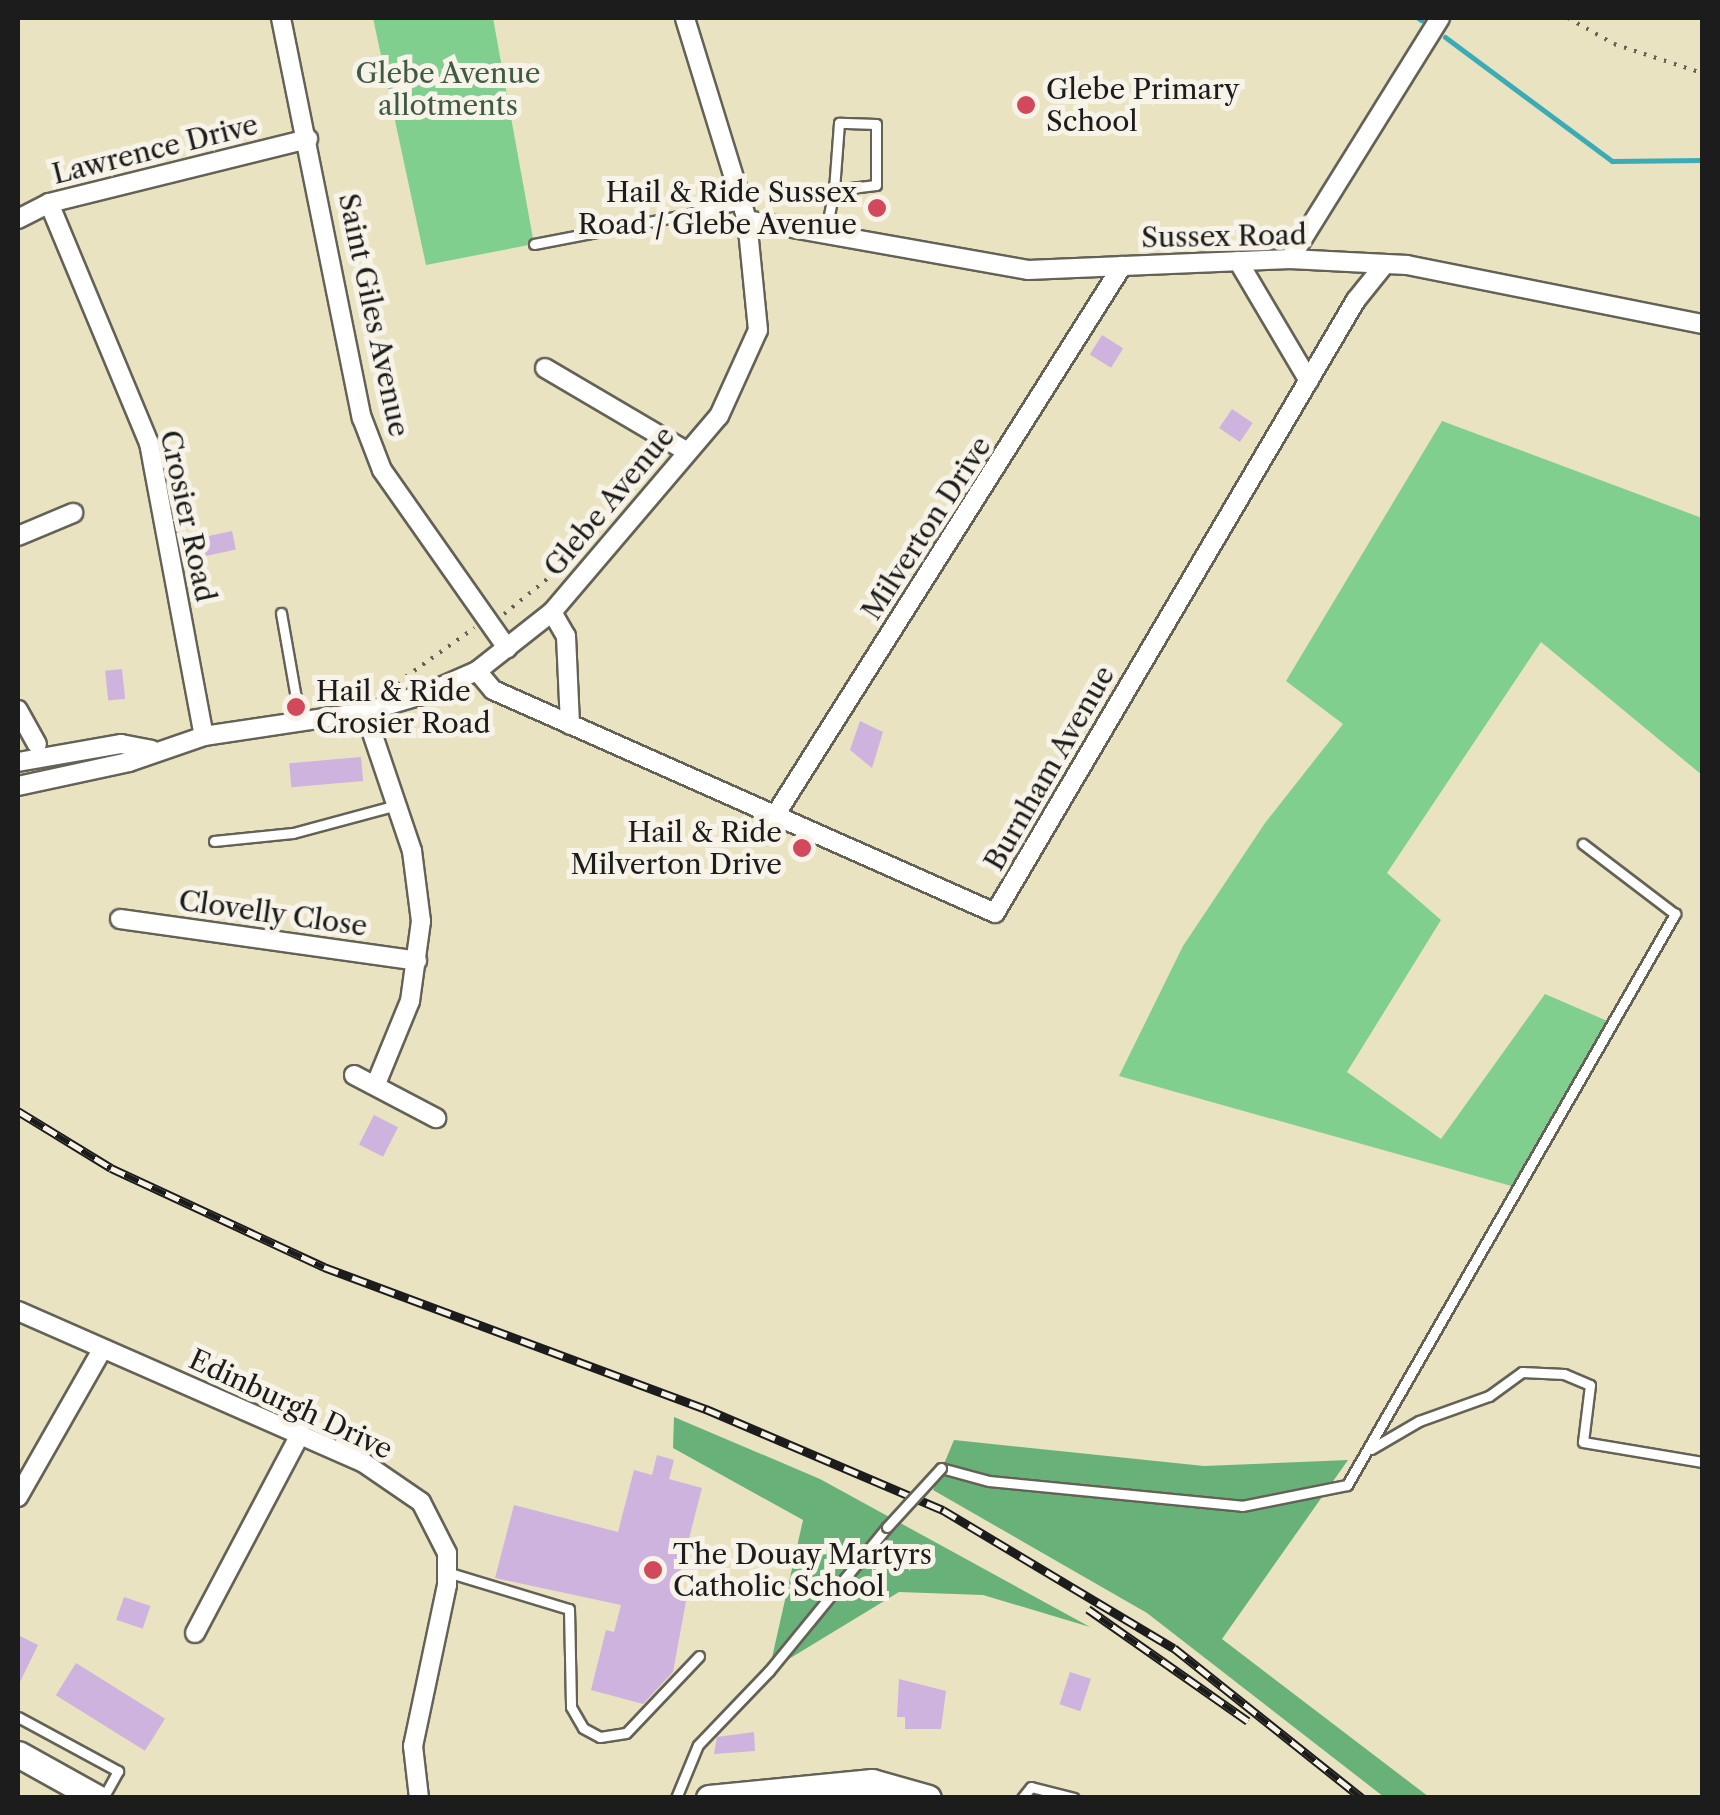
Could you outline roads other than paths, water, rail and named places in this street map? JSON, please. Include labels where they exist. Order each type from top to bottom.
[{"type":"main road","points":[[18,1754],[100,1798]]},
{"type":"main road","points":[[709,1798],[872,1782],[892,1792],[928,1798]]},
{"type":"street","name":"Saint Giles Avenue","points":[[280,18],[308,138],[362,418],[382,470],[508,648]]},
{"type":"street","name":"Glebe Avenue","points":[[18,786],[129,762],[152,750],[204,736],[365,712],[477,672],[552,612],[738,385],[758,330],[745,212],[684,18]]},
{"type":"street","points":[[1290,259],[1440,18]]},
{"type":"street","name":"Lawrence Drive","points":[[18,219],[49,203],[308,138]]},
{"type":"street","name":"Crosier Road","points":[[49,203],[149,443],[204,736]]},
{"type":"street","name":"Sussex Road","points":[[745,212],[1028,270],[1290,259],[1385,264],[1702,324]]},
{"type":"street","points":[[1238,261],[1256,302],[1309,381]]},
{"type":"street","points":[[1356,262],[1356,300]]},
{"type":"street","name":"Burnham Avenue","points":[[477,672],[493,690],[995,913],[1356,300],[1385,264]]},
{"type":"street","name":"Milverton Drive","points":[[774,817],[1122,266]]},
{"type":"street","points":[[545,368],[686,452]]},
{"type":"street","points":[[18,536],[73,513]]},
{"type":"street","points":[[552,612],[566,636],[570,725]]},
{"type":"street","points":[[18,710],[37,744]]},
{"type":"street","points":[[365,712],[397,805],[418,887],[418,961],[410,1001],[376,1084]]},
{"type":"street","name":"Glebe Avenue","points":[[18,762],[121,744],[152,750]]},
{"type":"street","name":"Clovelly Close","points":[[120,919],[418,961]]},
{"type":"street","points":[[354,1076],[436,1118]]},
{"type":"street","name":"Edinburgh Drive","points":[[18,1311],[364,1463],[421,1502],[438,1527],[448,1572],[413,1746],[419,1798]]},
{"type":"street","points":[[18,1497],[102,1350]]},
{"type":"street","points":[[195,1633],[301,1434]]},
{"type":"lane","points":[[826,230],[834,190],[839,122],[876,124],[876,186],[834,190]]},
{"type":"lane","points":[[534,244],[745,212]]},
{"type":"lane","points":[[280,612],[300,724]]},
{"type":"lane","points":[[214,841],[293,833],[397,805]]},
{"type":"lane","points":[[676,1798],[698,1745],[769,1672],[887,1527],[941,1468],[989,1481],[1242,1506],[1348,1485],[1675,914],[1583,844]]},
{"type":"lane","points":[[1368,1450],[1420,1422],[1488,1396],[1522,1372],[1564,1374],[1590,1385],[1583,1442],[1702,1462]]},
{"type":"lane","points":[[448,1572],[569,1609],[572,1706],[583,1728],[600,1737],[626,1733],[698,1656]]},
{"type":"lane","points":[[18,1717],[118,1771],[100,1798]]},
{"type":"lane","points":[[1022,1798],[1031,1787],[1074,1798]]},
{"type":"waterway","points":[[1445,37],[1612,161],[1702,160]]},
{"type":"railway","points":[[18,1111],[111,1168],[324,1267],[706,1409],[943,1510],[1174,1648],[1362,1798]]},
{"type":"railway","points":[[1088,1609],[1248,1721]]},
{"type":"place","name":"Glebe Primary School","points":[[1026,105]]},
{"type":"place","name":"Hail & Ride Sussex Road / Glebe Avenue","points":[[877,208]]},
{"type":"place","name":"Hail & Ride Crosier Road","points":[[296,707]]},
{"type":"place","name":"Hail & Ride Milverton Drive","points":[[802,848]]},
{"type":"place","name":"The Douay Martyrs Catholic School","points":[[653,1570]]},
{"type":"park label","name":"Glebe Avenue allotments","points":[[448,89]]}]
